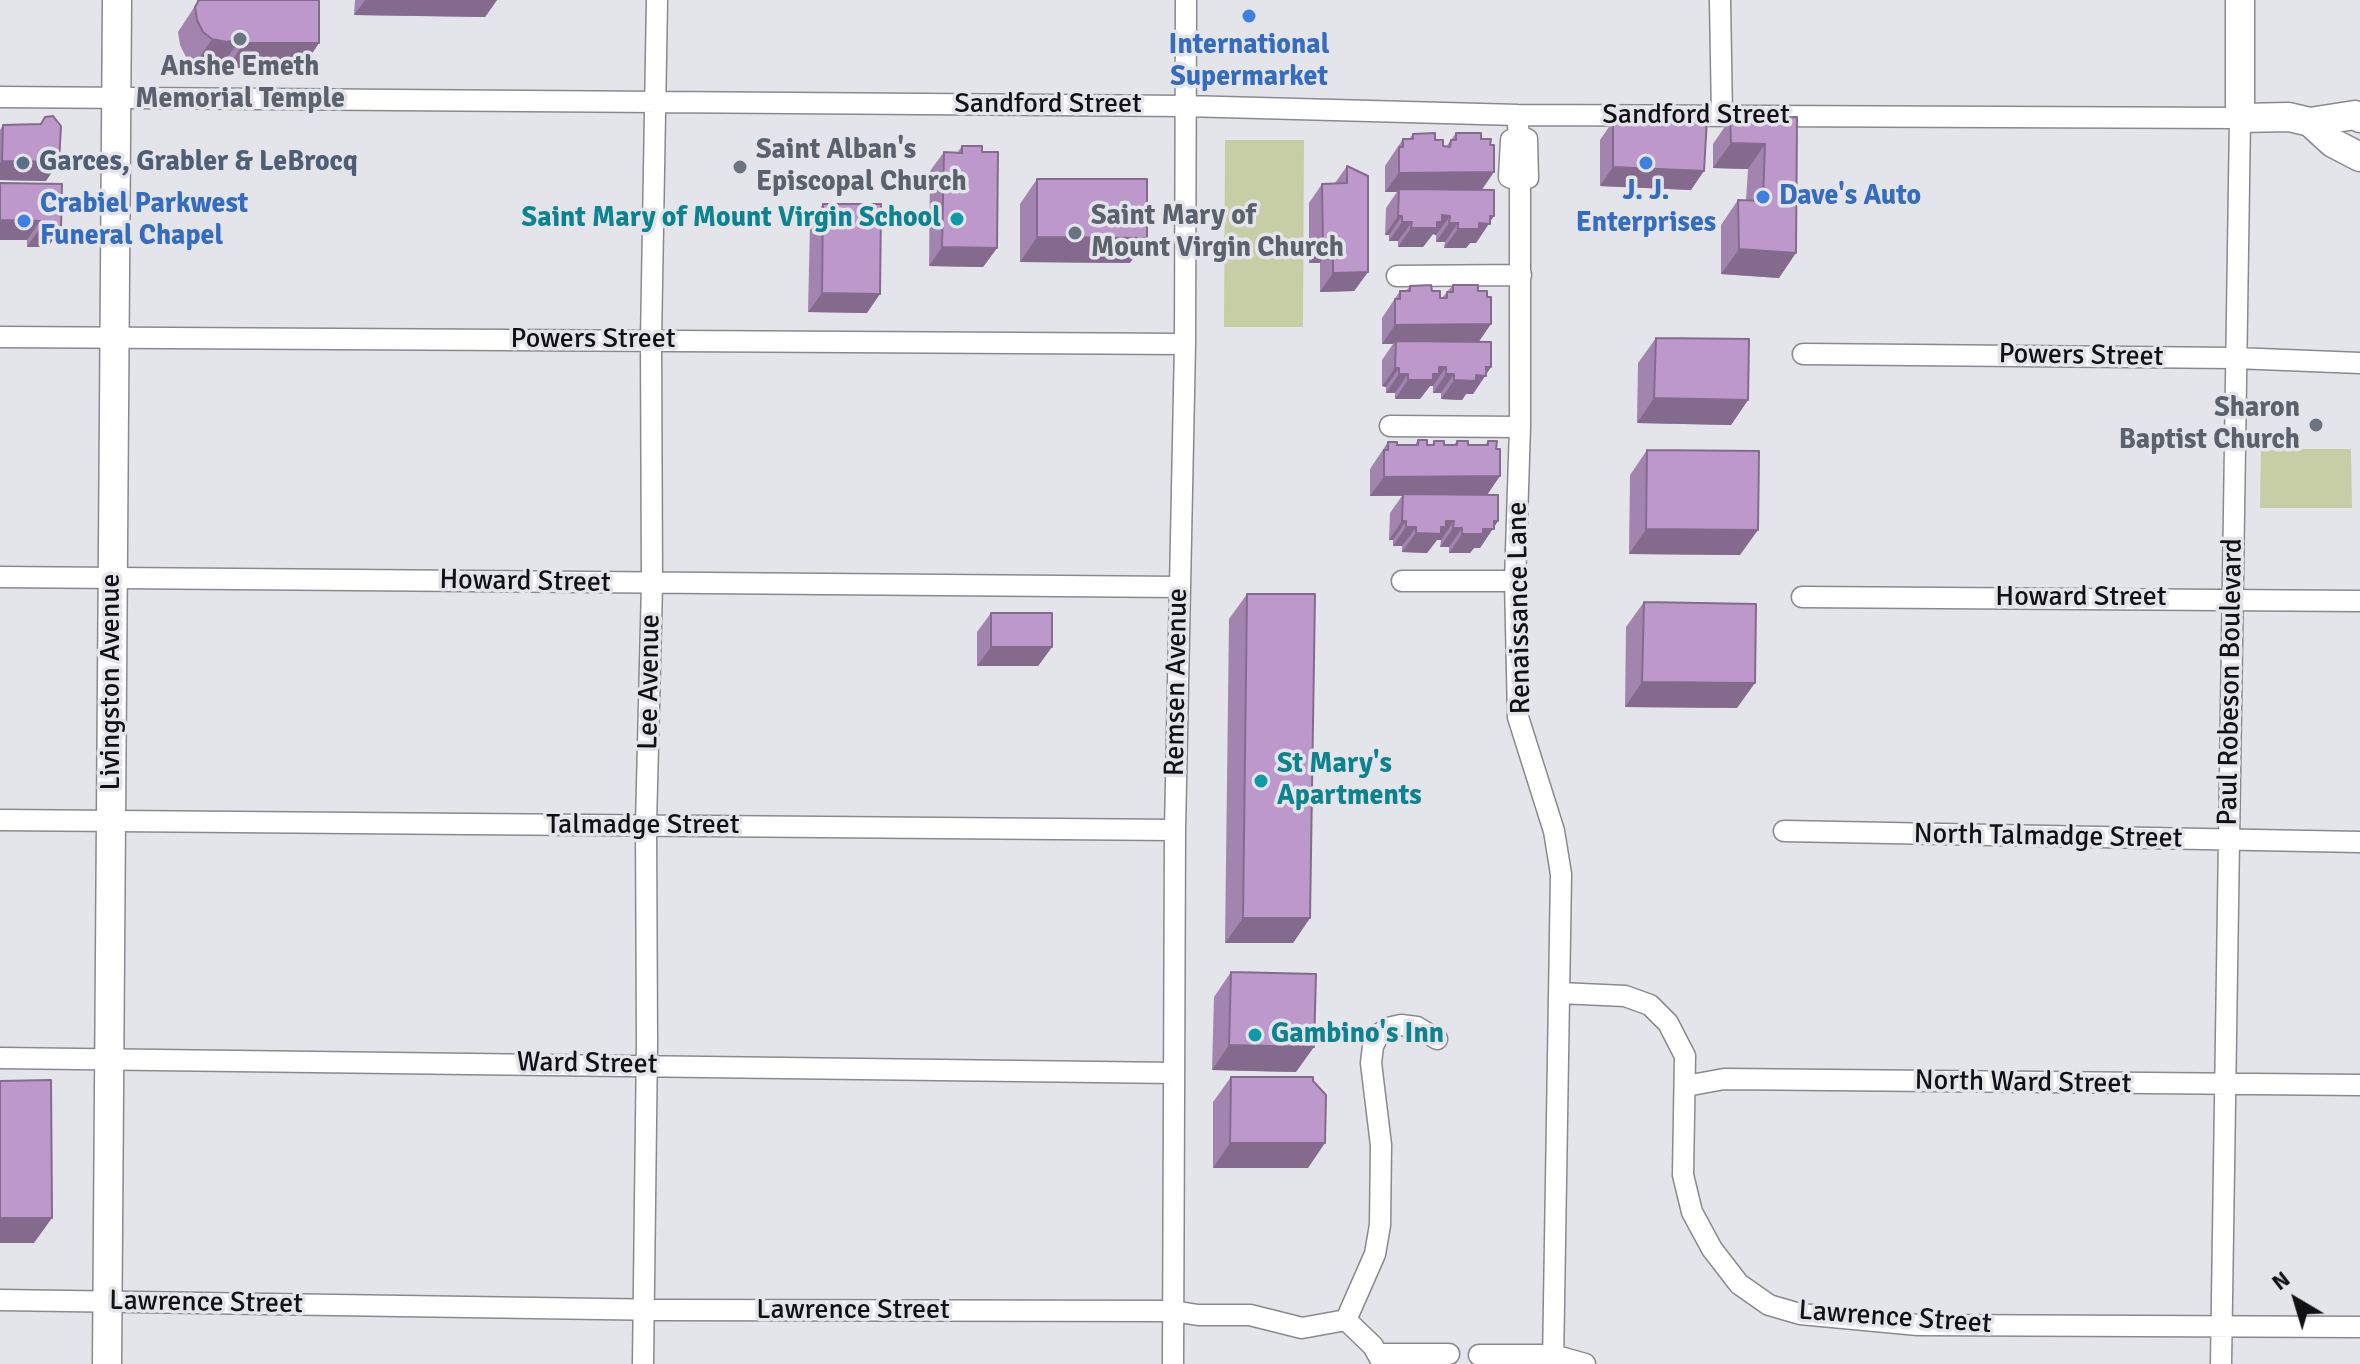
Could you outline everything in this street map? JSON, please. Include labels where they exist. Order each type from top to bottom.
[{"type":"main road","name":"Livingston Avenue","points":[[107,1364],[117,0]]},
{"type":"main road","name":"Paul Robeson Boulevard","points":[[2240,0],[2240,118]]},
{"type":"main road","points":[[2240,118],[2289,117],[2310,122],[2355,115],[2360,118]]},
{"type":"main road","points":[[2310,122],[2333,143],[2360,157]]},
{"type":"street","name":"Lee Avenue","points":[[643,1364],[646,825],[652,584],[651,340],[657,0]]},
{"type":"street","name":"Remsen Avenue","points":[[1173,1364],[1175,830],[1185,344],[1186,0]]},
{"type":"street","points":[[1720,0],[1722,116]]},
{"type":"street","name":"Sandford Street","points":[[0,97],[1185,106],[1518,115],[2240,118]]},
{"type":"street","name":"Renaissance Lane","points":[[1518,115],[1519,136],[1511,140],[1509,177],[1520,181],[1520,427],[1515,581],[1518,717],[1554,831],[1561,874],[1553,1360]]},
{"type":"street","name":"Paul Robeson Boulevard","points":[[2221,1364],[2240,118]]},
{"type":"street","points":[[1397,276],[1521,275]]},
{"type":"street","name":"Powers Street","points":[[0,337],[1185,344]]},
{"type":"street","name":"Powers Street","points":[[1803,354],[2235,358],[2360,363]]},
{"type":"street","points":[[1390,426],[1520,427]]},
{"type":"street","name":"Howard Street","points":[[0,577],[1178,587]]},
{"type":"street","points":[[1402,581],[1515,581]]},
{"type":"street","name":"Howard Street","points":[[1802,597],[2360,601]]},
{"type":"street","name":"Talmadge Street","points":[[0,820],[1175,830]]},
{"type":"street","name":"North Talmadge Street","points":[[1784,831],[2360,842]]},
{"type":"street","name":"Lawrence Street","points":[[1560,993],[1625,996],[1650,1005],[1668,1023],[1685,1056],[1683,1175],[1692,1212],[1712,1249],[1739,1284],[1769,1305],[1800,1314],[1918,1325],[2360,1327]]},
{"type":"street","points":[[1437,1039],[1417,1027],[1401,1025],[1379,1034],[1373,1046],[1371,1063],[1381,1145],[1380,1225],[1375,1254],[1346,1320],[1381,1359],[1449,1354]]},
{"type":"street","name":"Ward Street","points":[[0,1058],[1174,1073]]},
{"type":"street","name":"North Ward Street","points":[[1686,1086],[1724,1079],[2360,1085]]},
{"type":"street","name":"Lawrence Street","points":[[0,1300],[643,1310],[1173,1311],[1198,1315],[1250,1315],[1302,1328],[1346,1320]]},
{"type":"street","points":[[1479,1355],[1585,1364]]},
{"type":"green space","points":[[1225,140],[1304,140],[1303,327],[1224,327]]},
{"type":"green space","points":[[2351,449],[2352,508],[2260,508],[2261,451]]},
{"type":"building","points":[[199,0],[319,0],[319,43],[244,43],[242,37],[227,42],[212,39],[203,32],[197,20],[195,7]]},
{"type":"building","points":[[53,116],[61,126],[59,162],[2,161],[3,125],[41,124],[45,117]]},
{"type":"building","points":[[1797,117],[1796,253],[1739,249],[1738,200],[1763,201],[1765,144],[1731,143],[1730,119]]},
{"type":"building","points":[[1707,119],[1704,171],[1613,167],[1613,121]]},
{"type":"building","points":[[1435,133],[1435,140],[1443,140],[1443,146],[1450,147],[1451,140],[1456,140],[1456,133],[1481,133],[1481,139],[1491,139],[1490,145],[1494,145],[1494,172],[1399,173],[1399,147],[1403,147],[1403,139],[1413,139],[1413,134]]},
{"type":"building","name":"Saint Mary of Mount Virgin School","points":[[962,146],[982,146],[982,152],[998,152],[997,248],[942,247],[944,152],[962,153]]},
{"type":"building","points":[[1347,166],[1368,176],[1368,272],[1333,273],[1333,244],[1323,244],[1322,184],[1347,183]]},
{"type":"building","points":[[1037,179],[1147,179],[1147,238],[1037,237]]},
{"type":"building","points":[[0,183],[62,184],[61,228],[40,228],[40,221],[0,220]]},
{"type":"building","points":[[1399,189],[1494,190],[1494,216],[1490,216],[1490,224],[1479,223],[1479,229],[1458,229],[1458,223],[1449,223],[1450,216],[1442,215],[1442,222],[1437,222],[1437,228],[1411,228],[1412,222],[1402,222],[1402,216],[1398,216]]},
{"type":"building","points":[[823,204],[881,204],[880,294],[822,293]]},
{"type":"building","points":[[1431,285],[1432,291],[1440,291],[1440,298],[1447,298],[1447,292],[1453,292],[1453,285],[1478,285],[1478,291],[1487,291],[1487,297],[1491,297],[1491,324],[1395,325],[1395,299],[1400,299],[1400,291],[1410,291],[1410,286]]},
{"type":"building","points":[[1656,338],[1749,339],[1748,400],[1654,398]]},
{"type":"building","points":[[1396,341],[1491,342],[1491,367],[1486,367],[1486,376],[1476,375],[1476,381],[1454,380],[1454,374],[1446,374],[1446,367],[1439,367],[1439,374],[1433,374],[1433,380],[1408,380],[1408,374],[1399,374],[1399,368],[1395,368]]},
{"type":"building","points":[[1418,440],[1427,440],[1427,445],[1434,445],[1434,441],[1444,441],[1444,445],[1468,441],[1468,445],[1488,445],[1488,441],[1497,441],[1500,476],[1384,477],[1384,450],[1388,450],[1388,442],[1418,445]]},
{"type":"building","points":[[1647,450],[1759,451],[1758,530],[1646,529]]},
{"type":"building","points":[[1403,494],[1498,495],[1498,521],[1494,521],[1494,529],[1483,529],[1483,534],[1462,534],[1462,528],[1453,528],[1454,521],[1446,521],[1446,527],[1441,527],[1441,534],[1416,533],[1416,527],[1406,527],[1406,521],[1402,521]]},
{"type":"building","name":"St Mary's Apartments","points":[[1247,594],[1315,594],[1310,918],[1243,918]]},
{"type":"building","points":[[1644,602],[1756,604],[1755,683],[1642,682]]},
{"type":"building","points":[[991,613],[1052,613],[1052,647],[991,647]]},
{"type":"building","points":[[1231,972],[1316,974],[1314,1047],[1229,1045]]},
{"type":"building","points":[[1231,1077],[1313,1077],[1326,1095],[1325,1143],[1230,1143]]},
{"type":"building","points":[[51,1080],[52,1218],[0,1218],[0,1081]]},
{"type":"place","name":"International Supermarket","points":[[1249,16]]},
{"type":"place","name":"Anshe Emeth Memorial Temple","points":[[240,39]]},
{"type":"place","name":"Garces, Grabler & LeBrocq","points":[[23,163]]},
{"type":"place","name":"J. J. Enterprises","points":[[1646,163]]},
{"type":"place","name":"Saint Alban's Episcopal Church","points":[[740,167]]},
{"type":"place","name":"Dave's Auto","points":[[1763,197]]},
{"type":"place","name":"Saint Mary of Mount Virgin School","points":[[957,219]]},
{"type":"place","name":"Crabiel Parkwest Funeral Chapel","points":[[24,221]]},
{"type":"place","name":"Saint Mary of Mount Virgin Church","points":[[1075,233]]},
{"type":"place","name":"Sharon Baptist Church","points":[[2316,425]]},
{"type":"place","name":"St Mary's Apartments","points":[[1261,781]]},
{"type":"place","name":"Gambino's Inn","points":[[1255,1035]]}]
